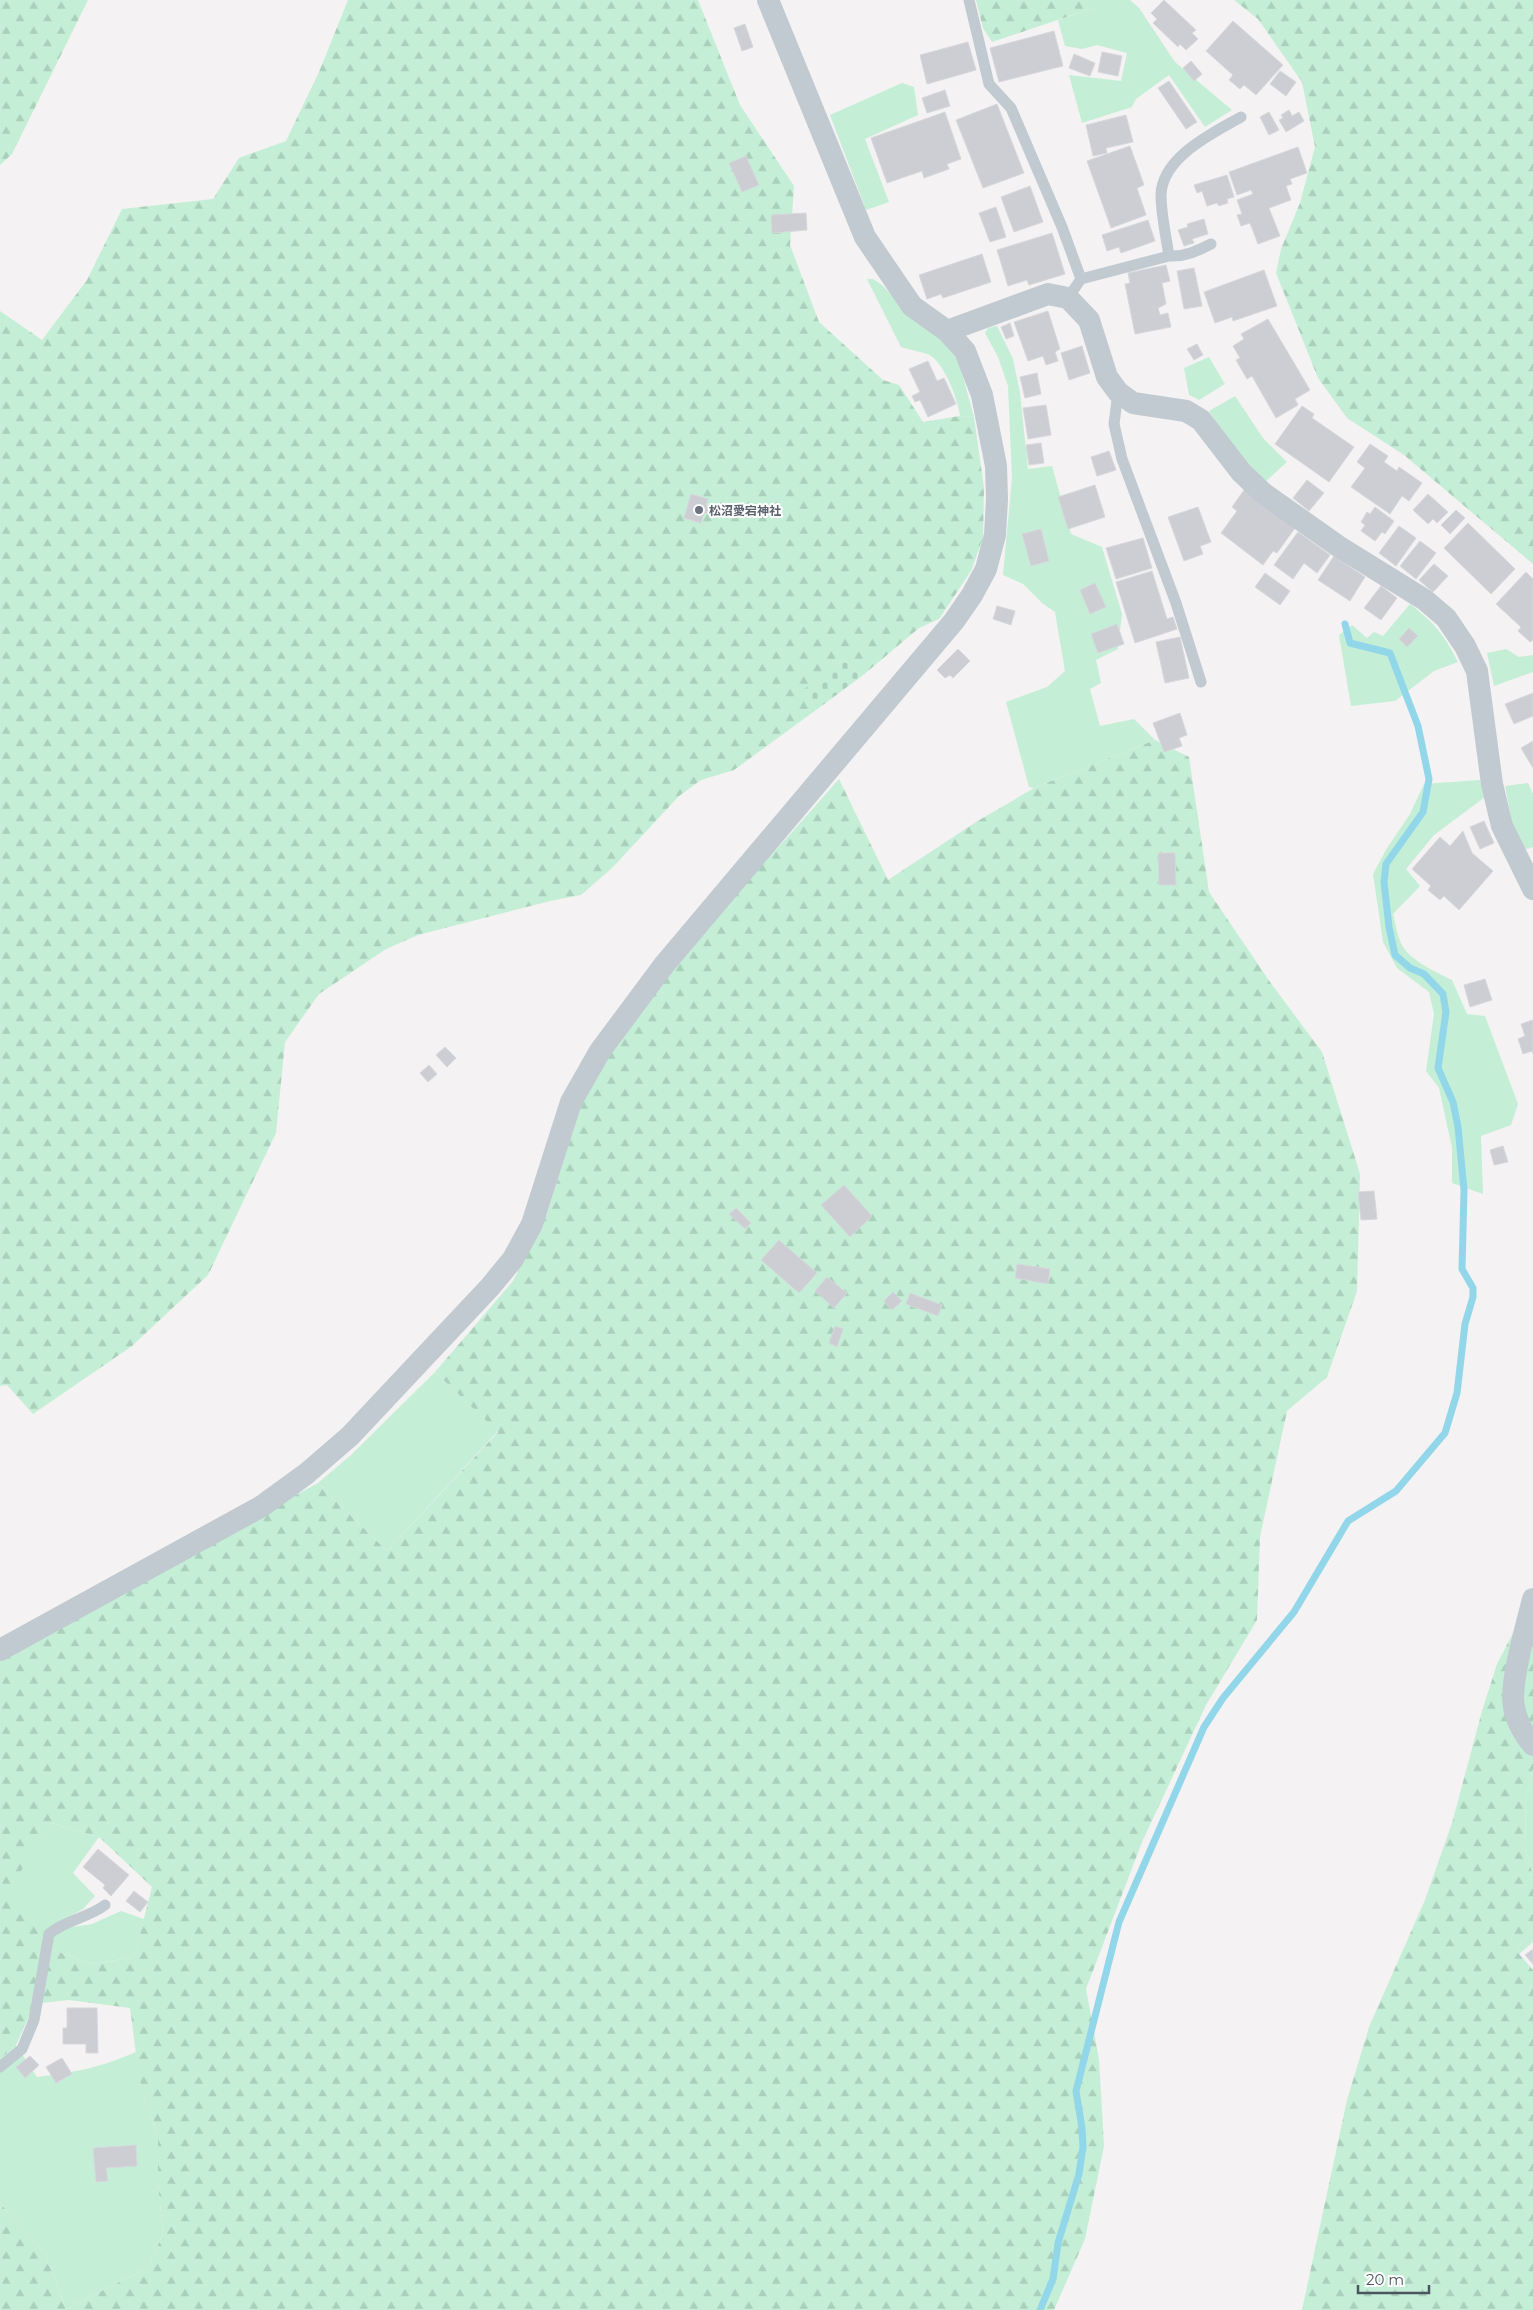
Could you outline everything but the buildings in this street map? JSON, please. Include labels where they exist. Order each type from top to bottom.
[{"type":"street","points":[[0,1650],[255,1510],[306,1474],[350,1436],[490,1287],[513,1259],[532,1224],[570,1102],[600,1051],[676,950],[954,621],[972,595],[986,569],[995,535],[996,466],[982,396],[965,351],[947,331],[912,306],[865,237],[768,0]]},
{"type":"street","points":[[947,331],[1048,294],[1068,298],[1089,320],[1108,378],[1118,392],[1133,403],[1186,411],[1201,420],[1241,472],[1263,492],[1338,546],[1425,600],[1446,618],[1465,646],[1477,671],[1492,784],[1502,826],[1533,889]]},
{"type":"street","points":[[1533,1599],[1515,1677],[1513,1706],[1525,1736],[1533,1745]]},
{"type":"lane","points":[[969,0],[989,84],[1011,108],[1062,227],[1081,279]]},
{"type":"lane","points":[[1169,256],[1161,194],[1164,181],[1176,162],[1190,147],[1241,118]]},
{"type":"lane","points":[[1068,298],[1081,279],[1169,256],[1193,253],[1211,244]]},
{"type":"lane","points":[[1118,392],[1114,424],[1122,459],[1176,603],[1201,682]]},
{"type":"lane","points":[[0,2067],[22,2049],[34,2020],[49,1934],[58,1927],[92,1914],[105,1905]]},
{"type":"green space","points":[[0,0],[88,0],[12,154],[0,165]]},
{"type":"green space","points":[[348,0],[698,0],[740,105],[794,186],[790,245],[819,322],[883,380],[899,385],[923,422],[960,416],[974,417],[984,488],[983,538],[971,571],[939,619],[919,628],[862,676],[844,660],[804,690],[816,710],[734,770],[701,780],[679,796],[612,868],[581,895],[550,901],[418,935],[386,949],[319,994],[285,1042],[276,1133],[208,1275],[132,1346],[33,1414],[7,1385],[0,1386],[0,311],[42,340],[87,280],[122,209],[213,199],[239,158],[286,141],[319,72]]},
{"type":"green space","points":[[976,0],[1104,0],[1096,7],[992,42],[983,28]]},
{"type":"green space","points":[[1103,0],[1130,0],[1139,8],[1175,62],[1232,110],[1205,127],[1169,75],[1136,99],[1132,107],[1082,123],[1069,75],[1121,81],[1127,53],[1097,45],[1082,49],[1065,46],[1058,20],[1096,7]]},
{"type":"green space","points":[[1234,0],[1533,0],[1533,564],[1404,455],[1347,418],[1318,378],[1276,273],[1281,249],[1300,203],[1315,147],[1302,82],[1258,19]]},
{"type":"green space","points":[[902,83],[914,87],[918,115],[865,139],[889,202],[866,210],[830,115]]},
{"type":"green space","points":[[867,279],[873,279],[882,285],[904,308],[942,339],[959,362],[974,417],[960,416],[950,383],[941,367],[931,356],[901,347]]},
{"type":"green space","points":[[997,326],[1013,359],[1020,393],[1028,469],[1052,466],[1071,534],[1102,547],[1122,614],[1118,649],[1096,660],[1101,683],[1090,689],[1100,726],[1134,719],[1155,740],[1034,788],[1029,787],[1006,702],[1047,687],[1065,671],[1055,612],[1042,603],[1023,584],[1003,575],[1012,478],[1008,386],[998,357],[985,333],[988,328]]},
{"type":"green space","points":[[1209,357],[1225,384],[1199,400],[1189,395],[1184,368]]},
{"type":"green space","points":[[1235,396],[1263,438],[1287,462],[1265,482],[1234,451],[1209,411]]},
{"type":"green space","points":[[1410,604],[1438,630],[1458,662],[1434,671],[1395,701],[1351,706],[1339,635],[1352,625],[1367,638],[1374,632],[1383,636]]},
{"type":"green space","points":[[1506,649],[1519,657],[1533,655],[1533,672],[1494,686],[1487,653]]},
{"type":"green space","points":[[844,660],[862,676],[816,710],[803,690]]},
{"type":"green space","points":[[1155,740],[1189,757],[1209,892],[1270,982],[1322,1052],[1360,1174],[1357,1291],[1327,1377],[1287,1411],[1260,1537],[1257,1620],[1206,1705],[1142,1842],[1086,1989],[1099,2059],[1104,2146],[1085,2239],[1054,2310],[0,2310],[0,2203],[45,2253],[66,2309],[149,2267],[163,2233],[158,2183],[158,2134],[145,2102],[139,2076],[130,2008],[69,2000],[41,2003],[51,1949],[93,1964],[134,1957],[152,1887],[99,1837],[52,1823],[10,1888],[45,1942],[33,2008],[16,2045],[0,2059],[0,1656],[318,1483],[387,1551],[498,1432],[435,1372],[513,1281],[547,1214],[584,1096],[606,1056],[731,897],[839,779],[888,880],[976,822],[1034,788]]},
{"type":"green space","points":[[1480,780],[1485,797],[1434,835],[1406,869],[1420,886],[1393,914],[1399,939],[1406,951],[1421,963],[1452,980],[1467,1014],[1485,1016],[1518,1104],[1511,1125],[1481,1136],[1483,1194],[1452,1183],[1452,1148],[1439,1088],[1426,1071],[1434,1014],[1429,992],[1397,968],[1383,942],[1373,874],[1387,848],[1410,814],[1424,784]]},
{"type":"green space","points":[[1528,783],[1533,794],[1533,847],[1524,850],[1512,822],[1505,786]]},
{"type":"green space","points":[[435,1372],[498,1431],[387,1551],[318,1483],[351,1455]]},
{"type":"green space","points":[[1533,1594],[1533,1768],[1526,1797],[1525,1845],[1533,1876],[1533,1928],[1517,1949],[1533,1970],[1533,2310],[1302,2310],[1347,2100],[1369,2027],[1425,1900],[1452,1823],[1482,1711],[1497,1664]]},
{"type":"green space","points":[[1533,1768],[1533,1876],[1525,1845],[1526,1797]]},
{"type":"green space","points":[[52,1823],[99,1837],[73,1873],[95,1896],[83,1909],[63,1920],[66,1928],[92,1924],[121,1911],[144,1919],[134,1957],[93,1964],[51,1949],[9,1888]]},
{"type":"green space","points":[[1533,1928],[1533,1942],[1519,1954],[1517,1949]]},
{"type":"green space","points":[[16,2045],[37,2077],[87,2069],[136,2052],[145,2102],[158,2134],[158,2183],[163,2233],[149,2267],[66,2309],[45,2253],[0,2203],[0,2059]]},
{"type":"waterway","points":[[1040,2310],[1053,2279],[1058,2243],[1079,2174],[1083,2147],[1076,2091],[1119,1922],[1204,1727],[1223,1698],[1294,1612],[1348,1521],[1396,1491],[1445,1433],[1457,1393],[1465,1324],[1473,1297],[1473,1288],[1462,1269],[1464,1190],[1458,1127],[1453,1102],[1438,1068],[1446,1012],[1443,994],[1424,974],[1410,968],[1395,955],[1389,927],[1384,882],[1386,864],[1423,812],[1429,779],[1418,726],[1390,653],[1350,643],[1345,624]]},
{"type":"place","name":"松沼愛宕神社","points":[[699,510]]}]
